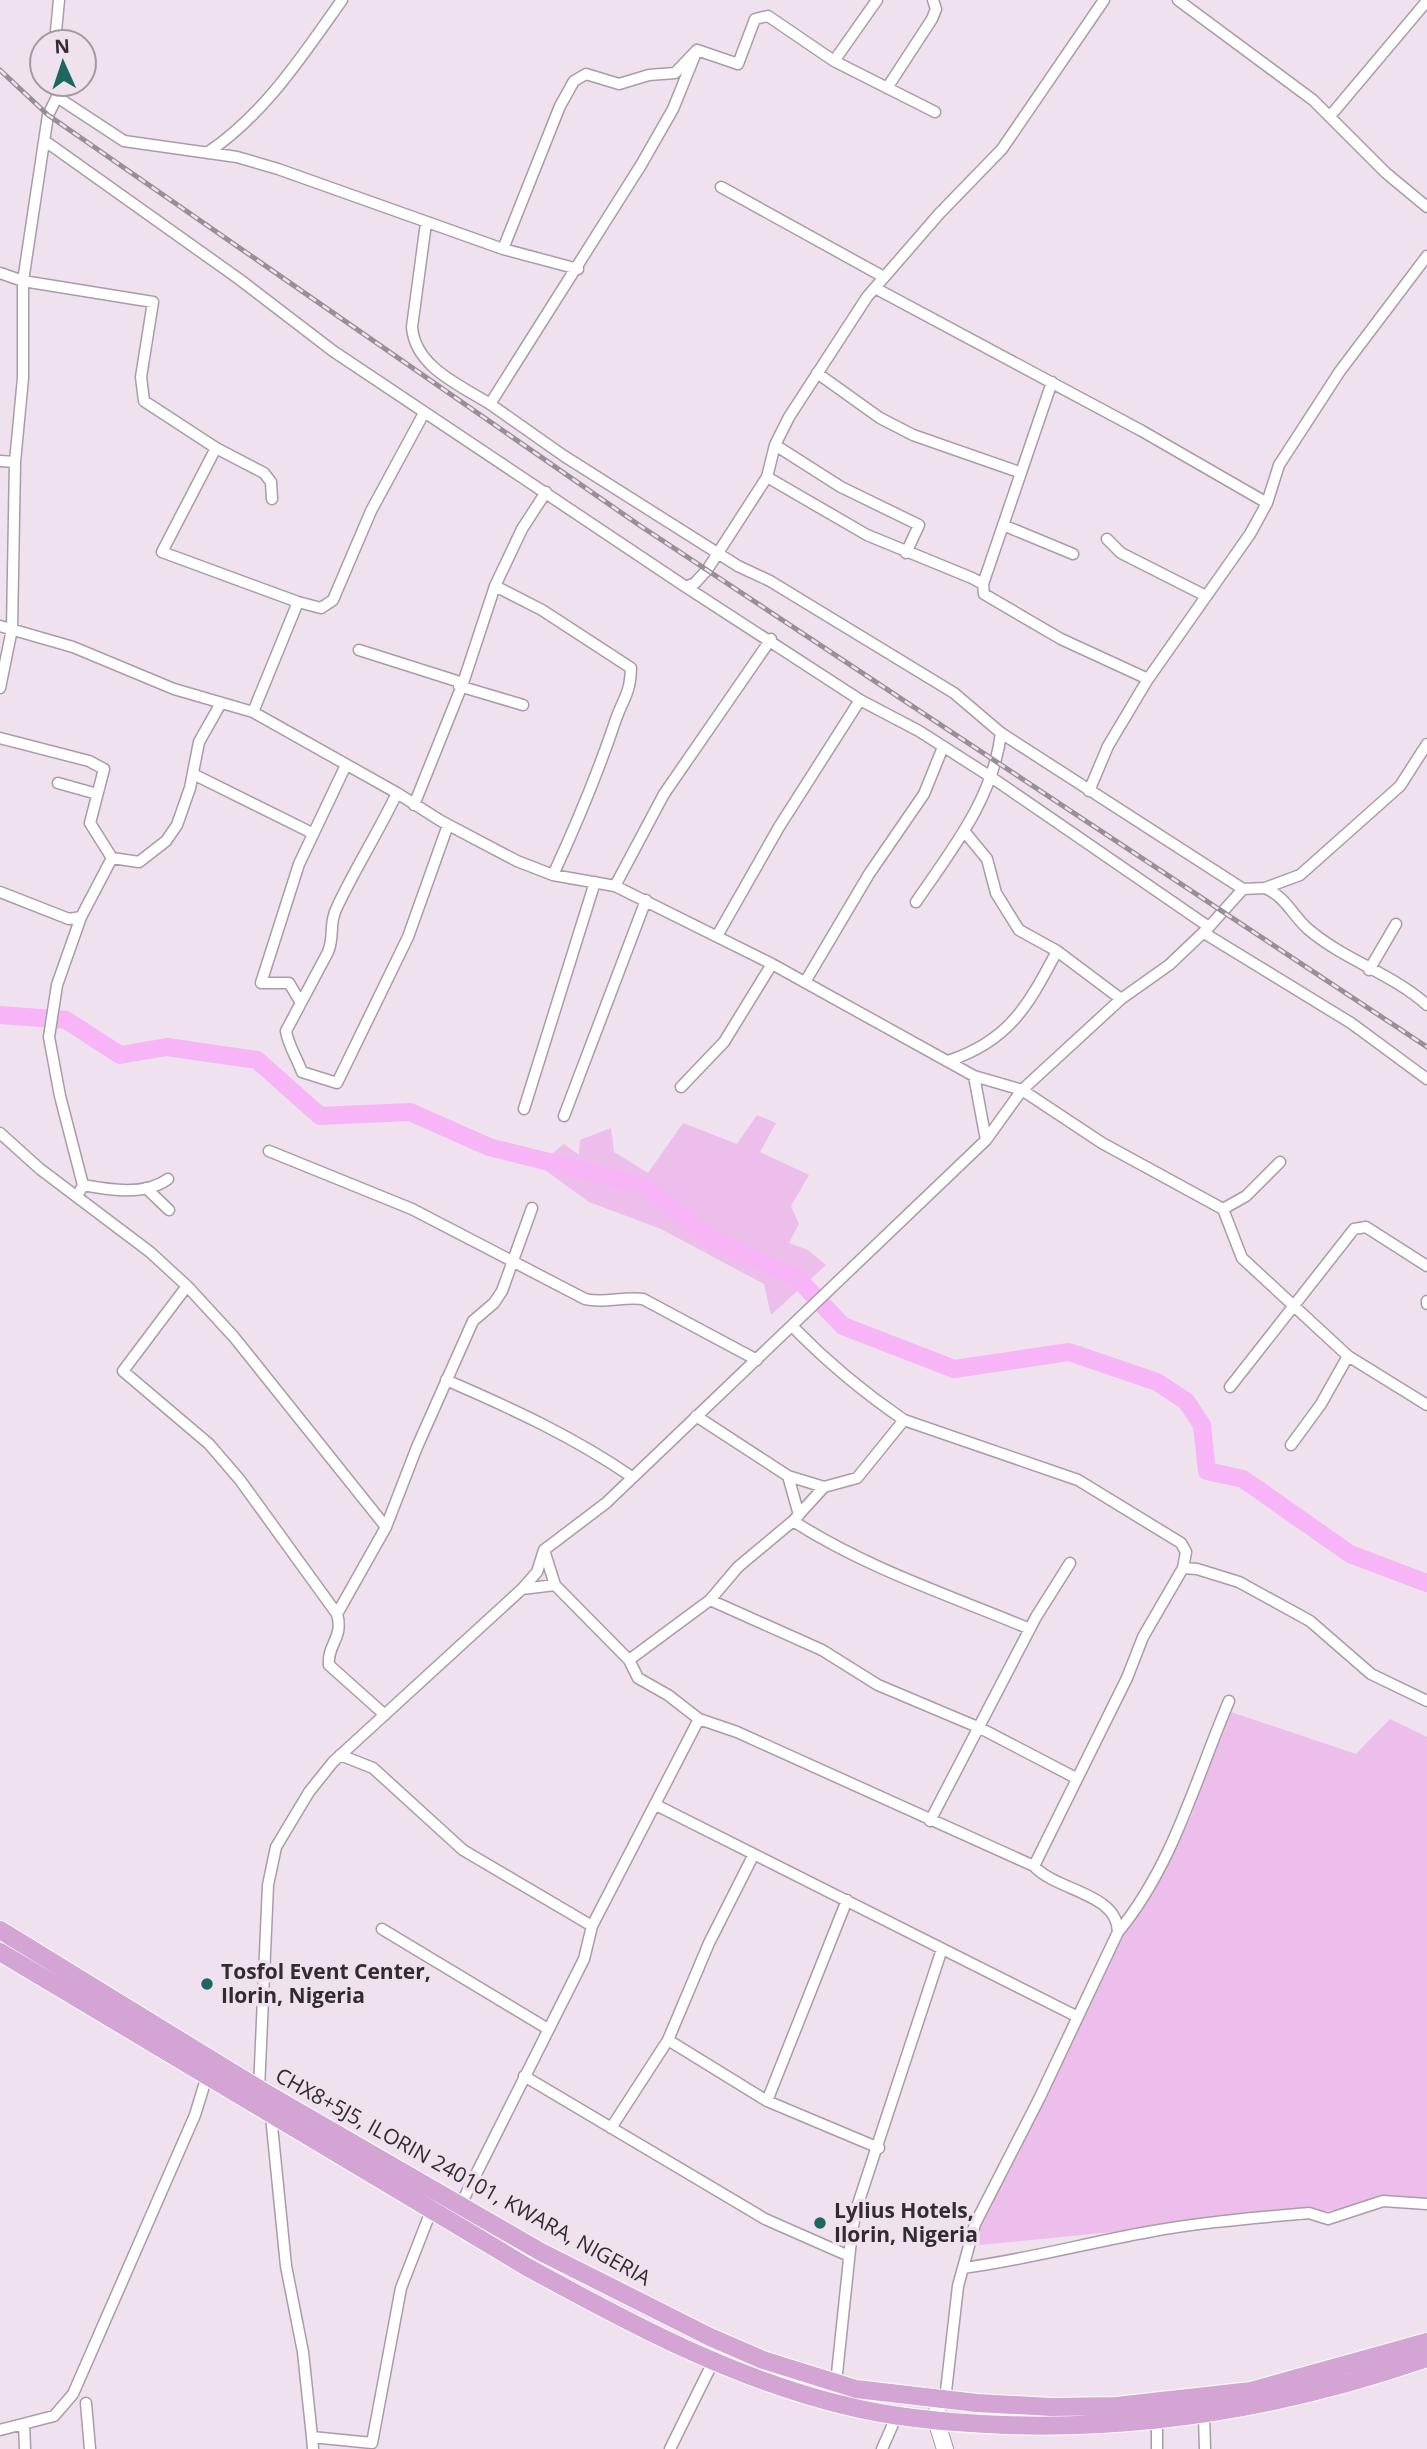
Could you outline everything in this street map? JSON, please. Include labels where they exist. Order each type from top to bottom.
[{"type":"main road","name":"CHX8+5J5, ILORIN 240101, KWARA, NIGERIA","points":[[0,1930],[259,2089],[541,2252],[710,2337],[763,2360],[836,2383],[869,2391],[942,2400],[1051,2407],[1182,2400],[1251,2391],[1427,2342]]},
{"type":"main road","name":"CHX8+5J5, ILORIN 240101, KWARA, NIGERIA","points":[[0,1952],[431,2211],[615,2315],[713,2362],[808,2395],[897,2416],[936,2420],[1055,2426],[1157,2422],[1204,2416],[1327,2390],[1427,2358]]},
{"type":"street","points":[[56,28],[59,0]]},
{"type":"street","points":[[207,153],[233,135],[264,105],[342,0]]},
{"type":"street","points":[[834,61],[877,0]]},
{"type":"street","points":[[887,88],[932,19],[936,9],[933,0]]},
{"type":"street","points":[[687,587],[695,583],[718,552],[767,477],[775,445],[817,373],[882,276],[1002,149],[1104,0]]},
{"type":"street","points":[[1178,0],[1331,115],[1386,173],[1427,207]]},
{"type":"street","points":[[1331,115],[1427,1]]},
{"type":"street","points":[[697,50],[738,64],[755,19],[768,16],[834,61],[935,112]]},
{"type":"street","points":[[503,248],[544,142],[574,81],[586,74],[619,84],[649,75],[674,73],[697,50]]},
{"type":"street","points":[[490,404],[578,269],[603,221],[641,165],[673,109],[697,50]]},
{"type":"street","points":[[0,688],[12,629],[15,462],[23,378],[23,281],[48,115],[56,98]]},
{"type":"street","points":[[59,98],[124,141],[237,157],[278,169],[426,223],[578,269]]},
{"type":"street","points":[[233,135],[237,157]]},
{"type":"street","points":[[45,141],[207,256],[333,351],[424,413],[860,700],[991,777],[1207,930],[1350,1023],[1427,1079]]},
{"type":"street","points":[[722,187],[882,276]]},
{"type":"street","points":[[426,223],[412,327],[413,340],[420,354],[435,369],[564,456],[954,694],[1001,733],[1243,889],[1265,888],[1300,874],[1400,786],[1424,751]]},
{"type":"street","points":[[1089,791],[1108,746],[1148,679],[1250,534],[1268,503],[1279,465],[1340,370],[1427,256]]},
{"type":"street","points":[[0,273],[23,281],[153,302],[141,377],[144,401],[216,448],[264,473],[271,482],[272,499]]},
{"type":"street","points":[[875,288],[1052,382],[1268,503]]},
{"type":"street","points":[[817,373],[880,418],[913,435],[1019,472]]},
{"type":"street","points":[[1052,382],[1019,472],[983,584],[984,594],[1026,619],[1148,679]]},
{"type":"street","points":[[216,448],[162,552],[321,608],[334,600],[349,557],[381,491],[424,413]]},
{"type":"street","points":[[775,445],[841,487],[919,525],[906,553]]},
{"type":"street","points":[[0,461],[15,462]]},
{"type":"street","points":[[767,477],[821,510],[906,553],[983,584]]},
{"type":"street","points":[[414,805],[461,685],[495,586],[522,529],[546,492]]},
{"type":"street","points":[[1003,525],[1073,554]]},
{"type":"street","points":[[1107,539],[1121,553],[1206,596]]},
{"type":"street","points":[[495,586],[542,610],[631,668],[630,691],[616,718],[598,775],[553,875]]},
{"type":"street","points":[[253,712],[298,602]]},
{"type":"street","points":[[0,626],[73,646],[174,690],[253,712],[397,793],[448,825],[517,861],[553,875],[615,886],[646,900],[772,964],[974,1076],[1021,1090],[1102,1143],[1223,1209],[1242,1258],[1349,1356],[1427,1405]]},
{"type":"street","points":[[615,886],[664,794],[771,639]]},
{"type":"street","points":[[359,650],[523,705]]},
{"type":"street","points":[[718,936],[779,827],[860,700]]},
{"type":"street","points":[[0,738],[98,764],[104,769],[91,809],[92,831],[112,858],[139,862],[166,841],[177,825],[193,774],[199,742],[220,703]]},
{"type":"street","points":[[916,902],[964,831],[998,762],[1001,733]]},
{"type":"street","points":[[805,982],[869,874],[924,794],[943,747]]},
{"type":"street","points":[[301,1003],[289,983],[261,983],[281,913],[312,833],[346,765]]},
{"type":"street","points":[[193,774],[312,833]]},
{"type":"street","points":[[58,783],[97,794]]},
{"type":"street","points":[[397,793],[374,841],[337,905],[329,928],[332,941],[328,951],[286,1031],[287,1041],[294,1049],[302,1072],[337,1083],[408,937],[448,825]]},
{"type":"street","points":[[964,831],[987,859],[996,893],[1009,918],[1019,930],[1057,951],[1121,999]]},
{"type":"street","points":[[77,1196],[83,1185],[60,1096],[49,1037],[57,985],[81,917],[112,858]]},
{"type":"street","points":[[524,1109],[595,882]]},
{"type":"street","points":[[1265,888],[1284,899],[1307,928],[1369,970],[1415,994],[1427,1005]]},
{"type":"street","points":[[259,2089],[268,1885],[276,1847],[309,1792],[340,1755],[458,1644],[522,1589],[537,1572],[544,1550],[606,1503],[986,1140],[1021,1090],[1121,999],[1169,965],[1207,930],[1243,889]]},
{"type":"street","points":[[0,892],[69,919],[81,917]]},
{"type":"street","points":[[564,1116],[646,900]]},
{"type":"street","points":[[1369,970],[1396,924]]},
{"type":"street","points":[[948,1061],[976,1052],[1001,1036],[1031,1000],[1057,951]]},
{"type":"street","points":[[681,1087],[724,1042],[772,964]]},
{"type":"street","points":[[974,1076],[986,1140]]},
{"type":"street","points":[[0,1133],[150,1252],[187,1286],[234,1336],[386,1527]]},
{"type":"street","points":[[269,1151],[412,1209],[585,1299],[599,1303],[623,1298],[643,1299],[757,1360]]},
{"type":"street","points":[[1223,1209],[1246,1196],[1280,1161]]},
{"type":"street","points":[[83,1185],[109,1189],[146,1188],[168,1179]]},
{"type":"street","points":[[146,1188],[169,1210]]},
{"type":"street","points":[[337,1614],[386,1527],[473,1321],[494,1303],[502,1291],[532,1208]]},
{"type":"street","points":[[1230,1387],[1354,1229],[1366,1227],[1427,1266]]},
{"type":"street","points":[[187,1286],[123,1371],[209,1444],[240,1480],[337,1614],[341,1630],[330,1651],[329,1665],[385,1715]]},
{"type":"street","points":[[792,1326],[842,1375],[904,1420],[1078,1480],[1181,1543],[1186,1552],[1183,1568],[1143,1637],[1102,1730],[1076,1777],[1034,1866]]},
{"type":"street","points":[[1292,1445],[1321,1404],[1349,1356]]},
{"type":"street","points":[[446,1380],[530,1417],[598,1453],[632,1477]]},
{"type":"street","points":[[696,1416],[788,1476],[824,1487],[857,1478],[904,1420]]},
{"type":"street","points":[[788,1476],[796,1518],[834,1547],[890,1574],[1030,1629]]},
{"type":"street","points":[[629,1660],[710,1600],[738,1567],[796,1518],[824,1487]]},
{"type":"street","points":[[544,1550],[555,1585],[629,1660],[638,1678],[699,1719],[774,1748],[1034,1866],[1054,1883],[1106,1906],[1114,1914],[1118,1932]]},
{"type":"street","points":[[930,1821],[1030,1629],[1070,1563]]},
{"type":"street","points":[[1183,1568],[1197,1569],[1240,1582],[1310,1621],[1371,1674],[1427,1701]]},
{"type":"street","points":[[522,1589],[555,1585]]},
{"type":"street","points":[[710,1600],[822,1650],[878,1685],[980,1728],[1076,1777]]},
{"type":"street","points":[[945,2449],[936,2420],[942,2400],[955,2306],[975,2224],[1039,2099],[1118,1932],[1133,1914],[1164,1859],[1229,1701]]},
{"type":"street","points":[[461,2204],[583,1959],[593,1926],[699,1719]]},
{"type":"street","points":[[340,1755],[373,1768],[463,1850],[593,1926]]},
{"type":"street","points":[[656,1805],[1076,2016]]},
{"type":"street","points":[[611,2128],[668,2040],[709,1943],[753,1856]]},
{"type":"street","points":[[767,2101],[847,1900]]},
{"type":"street","points":[[382,1929],[548,2029]]},
{"type":"street","points":[[836,2383],[849,2256],[857,2207],[879,2148],[942,1949]]},
{"type":"street","points":[[668,2040],[767,2101],[879,2148]]},
{"type":"street","points":[[0,2430],[54,2416],[73,2393],[195,2115],[207,2076]]},
{"type":"street","points":[[524,2076],[765,2219],[849,2256]]},
{"type":"street","points":[[271,2116],[286,2266],[303,2352],[313,2449]]},
{"type":"street","points":[[963,2268],[1013,2262],[1044,2252],[1165,2229],[1309,2213],[1328,2219],[1383,2201],[1427,2204]]},
{"type":"street","points":[[312,2437],[372,2444],[401,2288],[419,2235],[431,2211]]},
{"type":"street","points":[[670,2449],[713,2362]]},
{"type":"street","points":[[86,2403],[90,2449]]},
{"type":"street","points":[[881,2449],[897,2416]]},
{"type":"street","points":[[1204,2416],[1205,2449]]},
{"type":"street","points":[[1157,2422],[1157,2449]]},
{"type":"street","points":[[23,2424],[25,2449]]},
{"type":"shaded area","points":[[757,1115],[776,1123],[760,1152],[809,1175],[791,1206],[799,1224],[789,1243],[808,1250],[826,1265],[771,1315],[764,1284],[661,1229],[589,1202],[538,1165],[564,1144],[579,1155],[580,1140],[611,1128],[614,1152],[648,1173],[683,1123],[737,1144]]},
{"type":"shaded area","points":[[1225,1710],[1356,1754],[1390,1719],[1427,1737],[1427,2201],[969,2246],[1118,1932],[1192,1815]]},
{"type":"waterway","points":[[0,1015],[66,1020],[120,1055],[167,1047],[257,1060],[320,1116],[410,1112],[489,1147],[645,1186],[711,1239],[797,1278],[843,1326],[954,1369],[1069,1352],[1157,1382],[1186,1401],[1202,1425],[1207,1471],[1243,1479],[1350,1554],[1427,1583]]},
{"type":"railway","points":[[0,70],[48,115],[639,525],[1427,1047]]},
{"type":"place","name":"Tosfol Event Center, Ilorin, Nigeria","points":[[207,1984]]},
{"type":"place","name":"Lylius Hotels, Ilorin, Nigeria","points":[[820,2223]]}]
